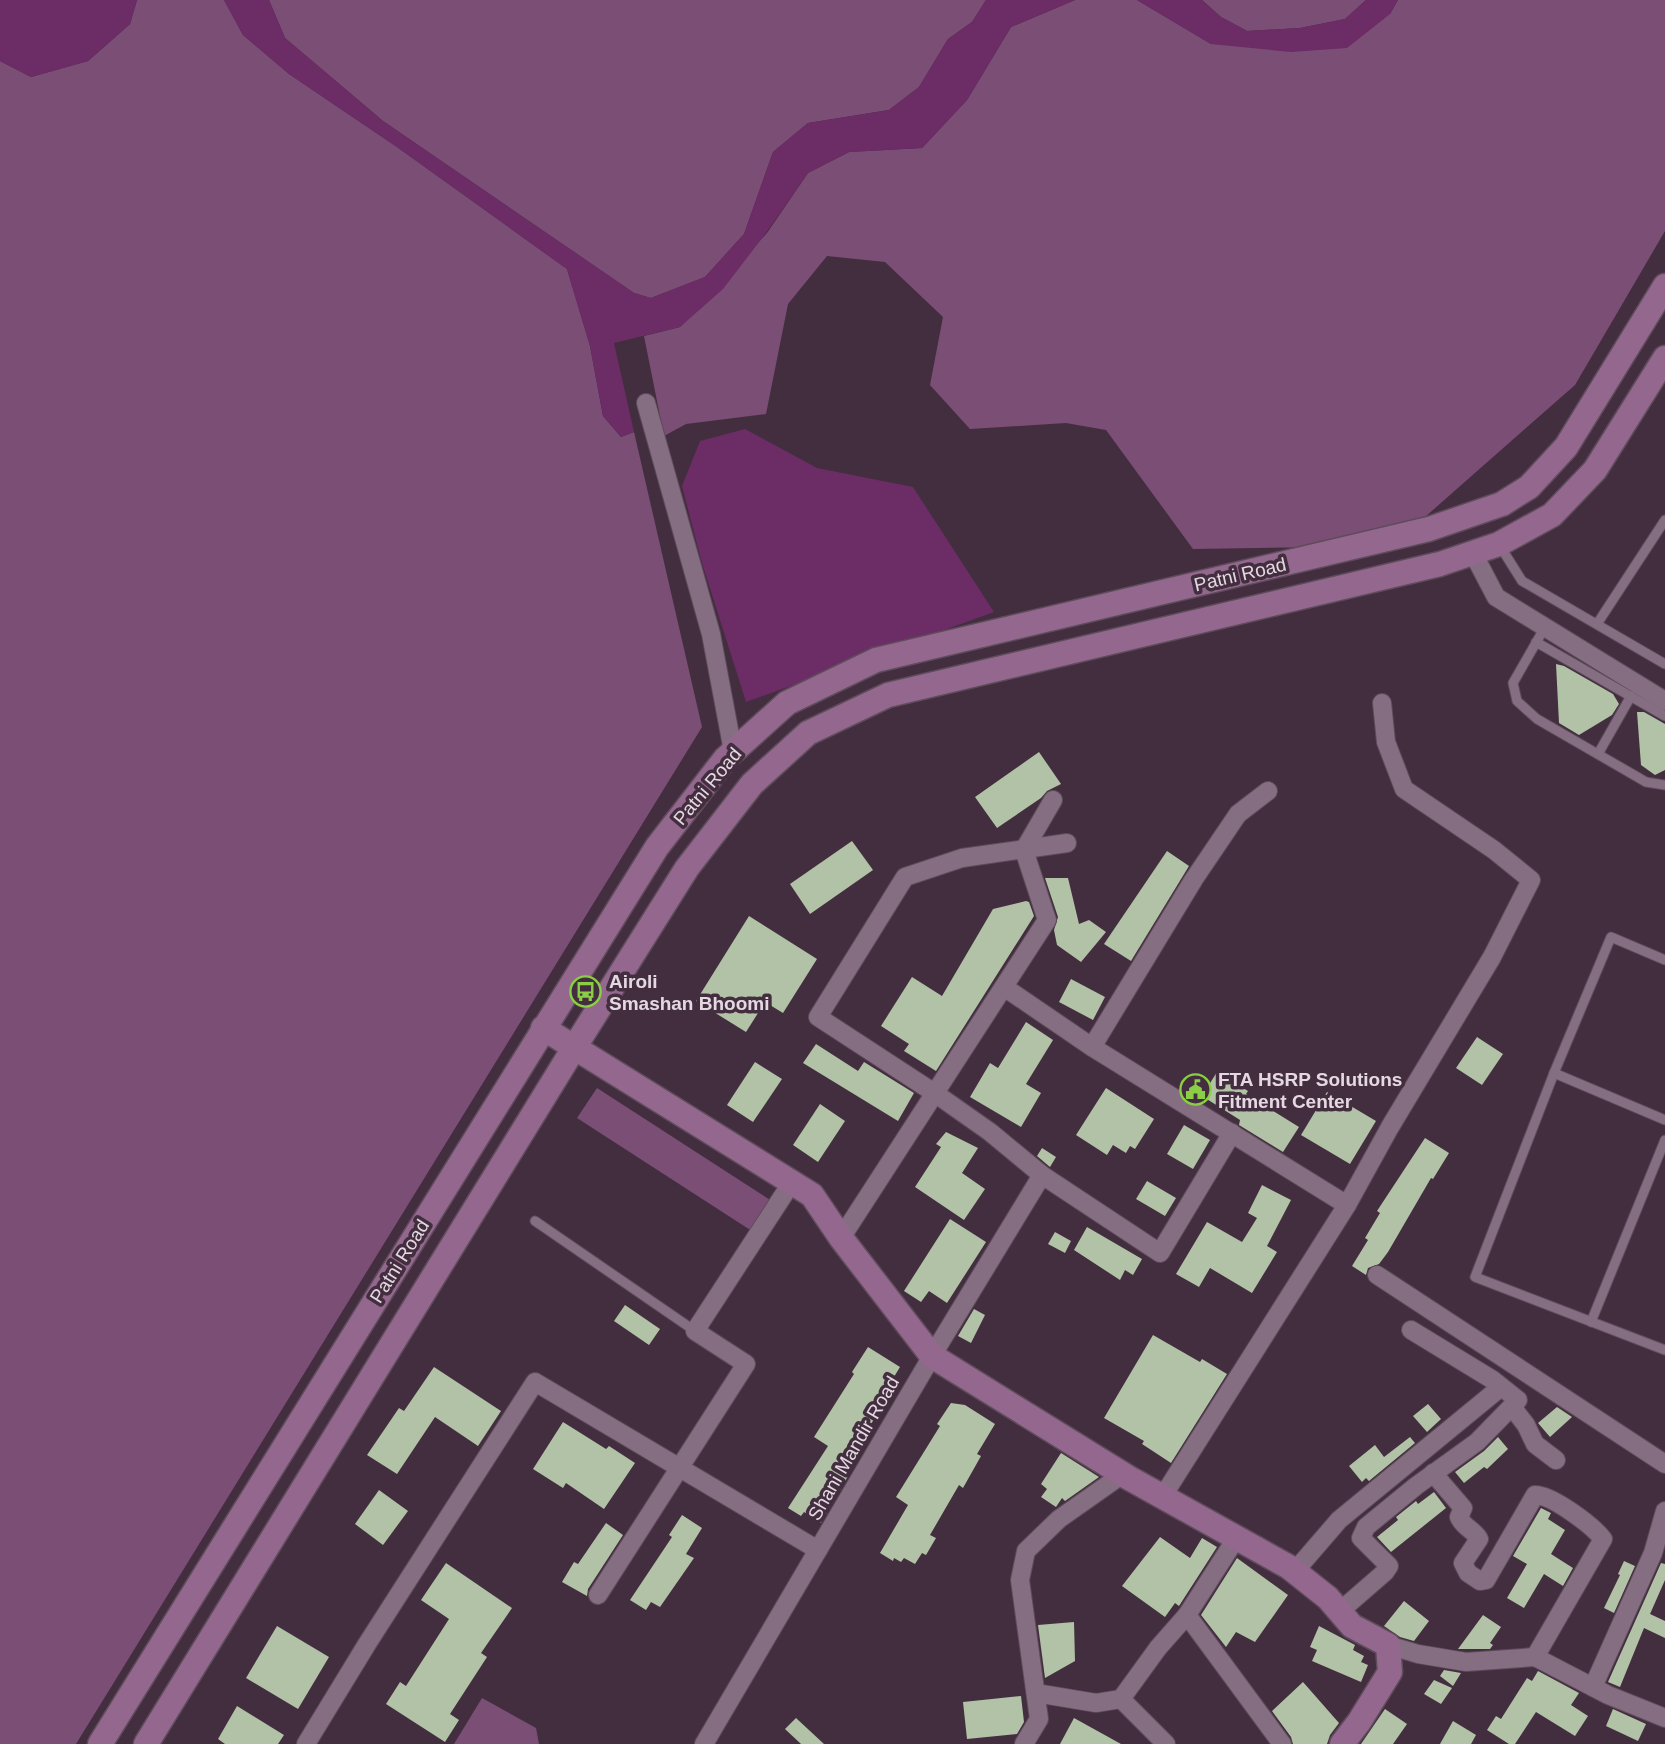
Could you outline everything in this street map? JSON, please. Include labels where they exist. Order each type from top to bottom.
[{"type":"main road","name":"Patni Road","points":[[100,1744],[657,847],[724,759],[787,703],[876,660],[1429,529],[1502,503],[1529,487],[1566,447],[1662,296]]},
{"type":"main road","name":"Patni Road","points":[[146,1744],[687,868],[752,784],[808,733],[888,695],[1440,564],[1499,544],[1552,515],[1595,470],[1665,358]]},
{"type":"main road","points":[[543,1028],[812,1195],[841,1238],[932,1356],[1123,1474],[1295,1571],[1328,1598],[1352,1626],[1388,1645],[1390,1672],[1342,1744]]},
{"type":"street","points":[[646,403],[711,634],[733,751]]},
{"type":"street","points":[[1473,553],[1496,597],[1541,634],[1665,711]]},
{"type":"street","points":[[1163,1496],[1347,1205],[1390,1127],[1492,957],[1531,880],[1494,850],[1404,789],[1386,742],[1382,703]]},
{"type":"street","points":[[1092,1047],[1194,879],[1238,814],[1268,792]]},
{"type":"street","points":[[841,1238],[1048,919],[1024,850],[1053,800]]},
{"type":"street","points":[[1067,843],[962,858],[905,877],[818,1017],[936,1094],[990,1132],[1042,1175],[1160,1253],[1232,1133]]},
{"type":"street","points":[[1004,987],[1092,1047],[1347,1205]]},
{"type":"street","name":"Shani Mandir Road","points":[[704,1744],[932,1356],[1042,1175]]},
{"type":"street","points":[[598,1595],[746,1364],[695,1331],[792,1182]]},
{"type":"street","points":[[1377,1275],[1665,1464]]},
{"type":"street","points":[[1339,1612],[1389,1566],[1361,1538],[1366,1527],[1433,1473],[1477,1442],[1518,1400],[1411,1330]]},
{"type":"street","points":[[306,1744],[374,1632],[535,1382],[818,1550]]},
{"type":"street","points":[[1295,1571],[1339,1520],[1501,1387]]},
{"type":"street","points":[[1512,1407],[1526,1425],[1535,1444],[1556,1461]]},
{"type":"street","points":[[1433,1473],[1463,1508],[1459,1517],[1462,1524],[1479,1539],[1463,1563],[1468,1573],[1479,1581],[1486,1580],[1535,1495],[1547,1497],[1596,1530],[1603,1539],[1535,1657]]},
{"type":"street","points":[[1024,1744],[1039,1718],[1020,1580],[1026,1550],[1059,1519],[1123,1474]]},
{"type":"street","points":[[1593,1687],[1659,1555],[1665,1511]]},
{"type":"street","points":[[1036,1693],[1096,1703],[1121,1699],[1158,1648],[1187,1615],[1237,1537]]},
{"type":"street","points":[[1187,1615],[1282,1744]]},
{"type":"street","points":[[1388,1645],[1418,1654],[1466,1662],[1535,1657],[1593,1687],[1665,1718]]},
{"type":"street","points":[[1121,1699],[1166,1744]]},
{"type":"lane","points":[[1597,624],[1665,520]]},
{"type":"lane","points":[[1499,544],[1522,581],[1665,664]]},
{"type":"lane","points":[[1665,711],[1631,696],[1541,634],[1513,683],[1517,701],[1537,719],[1646,782],[1665,785]]},
{"type":"lane","points":[[1598,754],[1631,696]]},
{"type":"lane","points":[[1665,960],[1611,937],[1554,1073],[1475,1277],[1665,1350]]},
{"type":"lane","points":[[1554,1073],[1665,1120]]},
{"type":"lane","points":[[1591,1322],[1665,1139]]},
{"type":"lane","points":[[535,1221],[695,1331]]},
{"type":"shaded area","points":[[0,0],[137,0],[130,24],[88,61],[31,77],[0,61]]},
{"type":"shaded area","points":[[137,0],[224,0],[243,35],[289,74],[397,147],[567,269],[590,346],[603,416],[621,437],[634,432],[702,727],[76,1744],[0,1744],[0,61],[31,77],[88,61],[130,24]]},
{"type":"shaded area","points":[[224,0],[269,0],[285,38],[383,121],[634,293],[651,298],[705,277],[744,234],[773,152],[808,123],[889,110],[919,87],[948,39],[972,22],[986,0],[1075,0],[1011,27],[967,100],[922,148],[849,152],[808,173],[723,289],[680,327],[614,343],[634,432],[621,437],[603,416],[590,346],[567,269],[397,147],[289,74],[243,35]]},
{"type":"shaded area","points":[[269,0],[986,0],[972,22],[948,39],[919,87],[889,110],[808,123],[773,152],[744,234],[705,277],[651,298],[634,293],[383,121],[285,38]]},
{"type":"shaded area","points":[[1075,0],[1137,0],[1211,44],[1390,14],[1398,0],[1665,0],[1665,231],[1575,385],[1392,546],[1193,549],[1106,430],[1066,423],[970,429],[930,385],[943,317],[885,262],[827,256],[788,304],[766,414],[686,424],[664,436],[644,336],[680,327],[767,233],[808,173],[849,152],[922,148],[967,100],[1011,27]]},
{"type":"shaded area","points":[[1137,0],[1202,0],[1221,17],[1247,31],[1300,28],[1345,19],[1366,0],[1398,0],[1390,14],[1347,48],[1291,52],[1211,44]]},
{"type":"shaded area","points":[[1202,0],[1366,0],[1345,19],[1300,28],[1247,31],[1221,17]]},
{"type":"shaded area","points":[[745,429],[817,468],[913,487],[994,612],[746,702],[702,563],[682,486],[700,441]]},
{"type":"shaded area","points":[[597,1088],[778,1205],[758,1235],[577,1118]]},
{"type":"shaded area","points":[[482,1698],[536,1728],[539,1744],[454,1744]]},
{"type":"building","points":[[1556,664],[1613,694],[1619,704],[1612,715],[1579,735],[1559,723]]},
{"type":"building","points":[[1637,712],[1644,712],[1665,724],[1665,770],[1655,775],[1641,765]]},
{"type":"building","points":[[1039,752],[1061,784],[1047,791],[997,828],[975,797]]},
{"type":"building","points":[[852,841],[873,870],[810,914],[790,884]]},
{"type":"building","points":[[1167,851],[1189,866],[1131,961],[1104,944]]},
{"type":"building","points":[[1045,878],[1068,878],[1079,924],[1089,920],[1106,932],[1081,962],[1057,945],[1054,930],[1058,917]]},
{"type":"building","points":[[1029,902],[1034,916],[936,1071],[904,1051],[909,1044],[881,1026],[912,977],[942,996],[993,909]]},
{"type":"building","points":[[749,916],[817,959],[783,1013],[765,1002],[746,1032],[696,1001]]},
{"type":"building","points":[[1071,979],[1105,997],[1093,1020],[1059,1002]]},
{"type":"building","points":[[1026,1022],[1053,1040],[1026,1084],[1041,1093],[1021,1127],[970,1097],[990,1063],[998,1068]]},
{"type":"building","points":[[1477,1037],[1503,1054],[1482,1085],[1456,1068]]},
{"type":"building","points":[[816,1044],[858,1071],[864,1062],[914,1093],[898,1121],[803,1063]]},
{"type":"building","points":[[755,1062],[782,1079],[753,1122],[727,1105]]},
{"type":"building","points":[[1217,1072],[1248,1091],[1246,1094],[1299,1127],[1283,1152],[1239,1125],[1240,1120],[1202,1096]]},
{"type":"building","points":[[1106,1088],[1154,1119],[1135,1149],[1130,1146],[1126,1153],[1113,1145],[1107,1155],[1076,1135]]},
{"type":"building","points":[[1327,1092],[1376,1121],[1350,1164],[1301,1135]]},
{"type":"building","points":[[820,1104],[845,1121],[818,1162],[793,1145]]},
{"type":"building","points":[[1184,1125],[1210,1140],[1193,1169],[1167,1154]]},
{"type":"building","points":[[946,1132],[978,1148],[962,1173],[985,1189],[964,1220],[915,1187],[941,1147],[936,1144]]},
{"type":"building","points":[[1425,1138],[1449,1153],[1433,1179],[1431,1178],[1388,1252],[1379,1264],[1368,1268],[1366,1275],[1352,1266],[1368,1240],[1365,1238],[1380,1213],[1377,1211]]},
{"type":"building","points":[[1042,1148],[1056,1157],[1050,1167],[1037,1156]]},
{"type":"building","points":[[1147,1181],[1176,1198],[1165,1216],[1136,1199]]},
{"type":"building","points":[[1262,1185],[1291,1200],[1267,1246],[1277,1252],[1252,1293],[1210,1268],[1199,1287],[1176,1274],[1207,1222],[1242,1242],[1257,1218],[1248,1213]]},
{"type":"building","points":[[950,1219],[986,1242],[947,1303],[929,1291],[921,1302],[904,1291]]},
{"type":"building","points":[[1087,1227],[1142,1259],[1133,1275],[1125,1270],[1120,1280],[1074,1250]]},
{"type":"building","points":[[1055,1232],[1071,1241],[1065,1253],[1048,1244]]},
{"type":"building","points":[[625,1305],[660,1329],[649,1345],[614,1321]]},
{"type":"building","points":[[974,1309],[985,1315],[971,1343],[958,1336]]},
{"type":"building","points":[[1153,1335],[1227,1374],[1171,1463],[1142,1444],[1144,1441],[1104,1418]]},
{"type":"building","points":[[868,1347],[900,1367],[872,1413],[876,1416],[841,1472],[848,1476],[821,1523],[804,1512],[801,1516],[788,1508],[828,1446],[814,1437]]},
{"type":"building","points":[[434,1367],[501,1411],[478,1446],[435,1417],[397,1474],[367,1455],[399,1408],[404,1411]]},
{"type":"building","points":[[951,1403],[965,1405],[995,1424],[977,1454],[981,1456],[963,1488],[959,1485],[930,1535],[936,1538],[926,1555],[922,1553],[915,1564],[904,1558],[901,1562],[894,1558],[893,1561],[880,1553],[908,1505],[896,1497],[940,1426],[937,1424]]},
{"type":"building","points":[[1428,1404],[1441,1419],[1427,1432],[1413,1416]]},
{"type":"building","points":[[1557,1407],[1572,1417],[1550,1437],[1538,1423]]},
{"type":"building","points":[[563,1422],[606,1449],[609,1446],[635,1463],[604,1509],[566,1483],[563,1488],[533,1469]]},
{"type":"building","points":[[1410,1437],[1415,1443],[1369,1481],[1366,1478],[1362,1482],[1349,1466],[1375,1445],[1384,1457]]},
{"type":"building","points":[[1498,1437],[1508,1449],[1487,1469],[1484,1467],[1464,1483],[1455,1472]]},
{"type":"building","points":[[1061,1453],[1099,1477],[1065,1501],[1062,1498],[1056,1507],[1041,1497],[1047,1489],[1041,1484]]},
{"type":"building","points":[[379,1490],[408,1511],[383,1545],[355,1524]]},
{"type":"building","points":[[1434,1492],[1446,1508],[1391,1552],[1377,1537],[1416,1501],[1418,1504]]},
{"type":"building","points":[[1541,1508],[1551,1513],[1548,1519],[1565,1530],[1551,1554],[1573,1568],[1563,1586],[1544,1574],[1524,1608],[1507,1598],[1527,1564],[1513,1556]]},
{"type":"building","points":[[682,1515],[702,1528],[686,1554],[694,1558],[660,1607],[651,1602],[646,1610],[630,1600],[672,1537],[669,1535]]},
{"type":"building","points":[[606,1523],[623,1535],[588,1589],[587,1596],[562,1582],[574,1562],[578,1564]]},
{"type":"building","points":[[1160,1537],[1190,1558],[1202,1538],[1217,1547],[1179,1606],[1175,1603],[1165,1617],[1122,1586]]},
{"type":"building","points":[[1237,1558],[1288,1595],[1255,1642],[1236,1632],[1226,1647],[1201,1615]]},
{"type":"building","points":[[1624,1561],[1635,1566],[1614,1613],[1604,1608]]},
{"type":"building","points":[[446,1563],[512,1608],[481,1653],[487,1657],[450,1714],[459,1720],[445,1742],[386,1704],[400,1682],[406,1686],[449,1619],[421,1600]]},
{"type":"building","points":[[1661,1563],[1665,1564],[1665,1580],[1650,1614],[1665,1621],[1665,1638],[1644,1628],[1620,1687],[1608,1682]]},
{"type":"building","points":[[1404,1601],[1429,1621],[1414,1641],[1400,1637],[1384,1626]]},
{"type":"building","points":[[1483,1615],[1501,1627],[1490,1643],[1493,1645],[1490,1649],[1458,1649]]},
{"type":"building","points":[[1074,1622],[1075,1661],[1045,1678],[1038,1625]]},
{"type":"building","points":[[277,1626],[329,1657],[298,1709],[246,1678]]},
{"type":"building","points":[[1319,1626],[1355,1645],[1353,1650],[1364,1656],[1361,1662],[1368,1665],[1361,1682],[1312,1661],[1317,1650],[1310,1647]]},
{"type":"building","points":[[1444,1670],[1461,1673],[1453,1686],[1440,1676]]},
{"type":"building","points":[[1538,1671],[1579,1693],[1571,1705],[1588,1716],[1575,1736],[1536,1712],[1515,1744],[1509,1744],[1487,1730],[1496,1716],[1501,1719],[1527,1678],[1532,1681]]},
{"type":"building","points":[[1434,1680],[1452,1688],[1441,1704],[1424,1694]]},
{"type":"building","points":[[1303,1682],[1339,1723],[1327,1744],[1293,1744],[1272,1711]]},
{"type":"building","points":[[1021,1696],[1024,1722],[1017,1734],[967,1739],[963,1702]]},
{"type":"building","points":[[237,1706],[284,1735],[278,1744],[225,1744],[218,1739]]},
{"type":"building","points":[[1385,1709],[1407,1724],[1393,1744],[1361,1744]]},
{"type":"building","points":[[1613,1709],[1646,1724],[1638,1741],[1606,1726]]},
{"type":"building","points":[[796,1718],[824,1744],[801,1744],[785,1729]]},
{"type":"building","points":[[1074,1718],[1121,1744],[1060,1744]]},
{"type":"building","points":[[1453,1721],[1476,1735],[1471,1744],[1440,1744]]},
{"type":"place","name":"Airoli Smashan Bhoomi","points":[[586,992]]},
{"type":"place","name":"FTA HSRP Solutions Fitment Center","points":[[1195,1090]]}]
